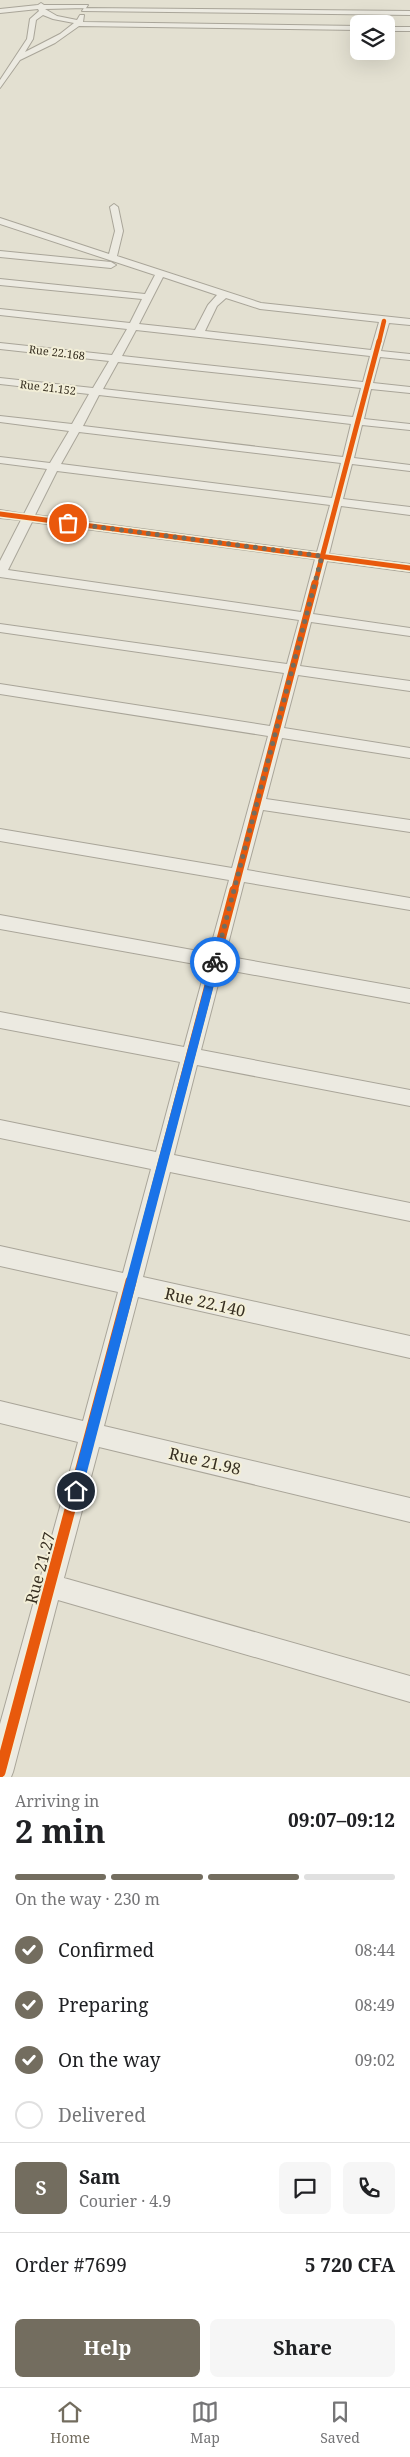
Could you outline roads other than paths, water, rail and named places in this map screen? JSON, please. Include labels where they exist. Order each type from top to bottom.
[{"type":"street","points":[[25,0],[33,0]]},
{"type":"street","points":[[0,11],[60,3],[125,7],[166,6],[410,12]]},
{"type":"street","points":[[166,6],[182,3]]},
{"type":"street","points":[[400,3],[410,12]]},
{"type":"street","points":[[294,9],[328,4]]},
{"type":"street","points":[[15,60],[79,23],[86,5]]},
{"type":"street","points":[[347,5],[355,12]]},
{"type":"street","points":[[41,6],[55,18],[79,23],[350,28]]},
{"type":"street","points":[[0,86],[30,39],[33,19],[41,6]]},
{"type":"street","points":[[164,26],[166,6]]},
{"type":"street","points":[[294,9],[294,28]]},
{"type":"street","points":[[395,29],[410,29]]},
{"type":"street","points":[[112,258],[119,231],[114,207]]},
{"type":"street","points":[[0,221],[260,306],[384,321],[410,322]]},
{"type":"street","points":[[0,227],[28,230]]},
{"type":"street","points":[[0,254],[8,266],[140,268]]},
{"type":"street","points":[[160,274],[54,466],[0,573],[410,632]]},
{"type":"street","points":[[0,282],[149,297]]},
{"type":"street","points":[[199,333],[213,305],[223,295]]},
{"type":"street","points":[[0,312],[410,356]]},
{"type":"street","name":"Rue 21.27","points":[[0,1772],[92,1434],[384,321]]},
{"type":"street","name":"Rue 22.168","points":[[0,346],[410,390]]},
{"type":"street","name":"Rue 21.152","points":[[0,381],[410,427]]},
{"type":"street","points":[[0,418],[410,468]]},
{"type":"street","points":[[0,460],[410,511]]},
{"type":"street","points":[[0,514],[410,568]]},
{"type":"street","points":[[0,628],[410,686]]},
{"type":"street","points":[[0,690],[410,753]]},
{"type":"street","points":[[257,802],[410,826]]},
{"type":"street","points":[[0,835],[410,904]]},
{"type":"street","points":[[0,922],[410,996]]},
{"type":"street","points":[[0,1020],[410,1098]]},
{"type":"street","points":[[0,1129],[410,1212]]},
{"type":"street","name":"Rue 22.140","points":[[0,1256],[410,1347]]},
{"type":"street","name":"Rue 21.98","points":[[0,1412],[410,1510]]},
{"type":"street","points":[[50,1586],[410,1689]]}]
